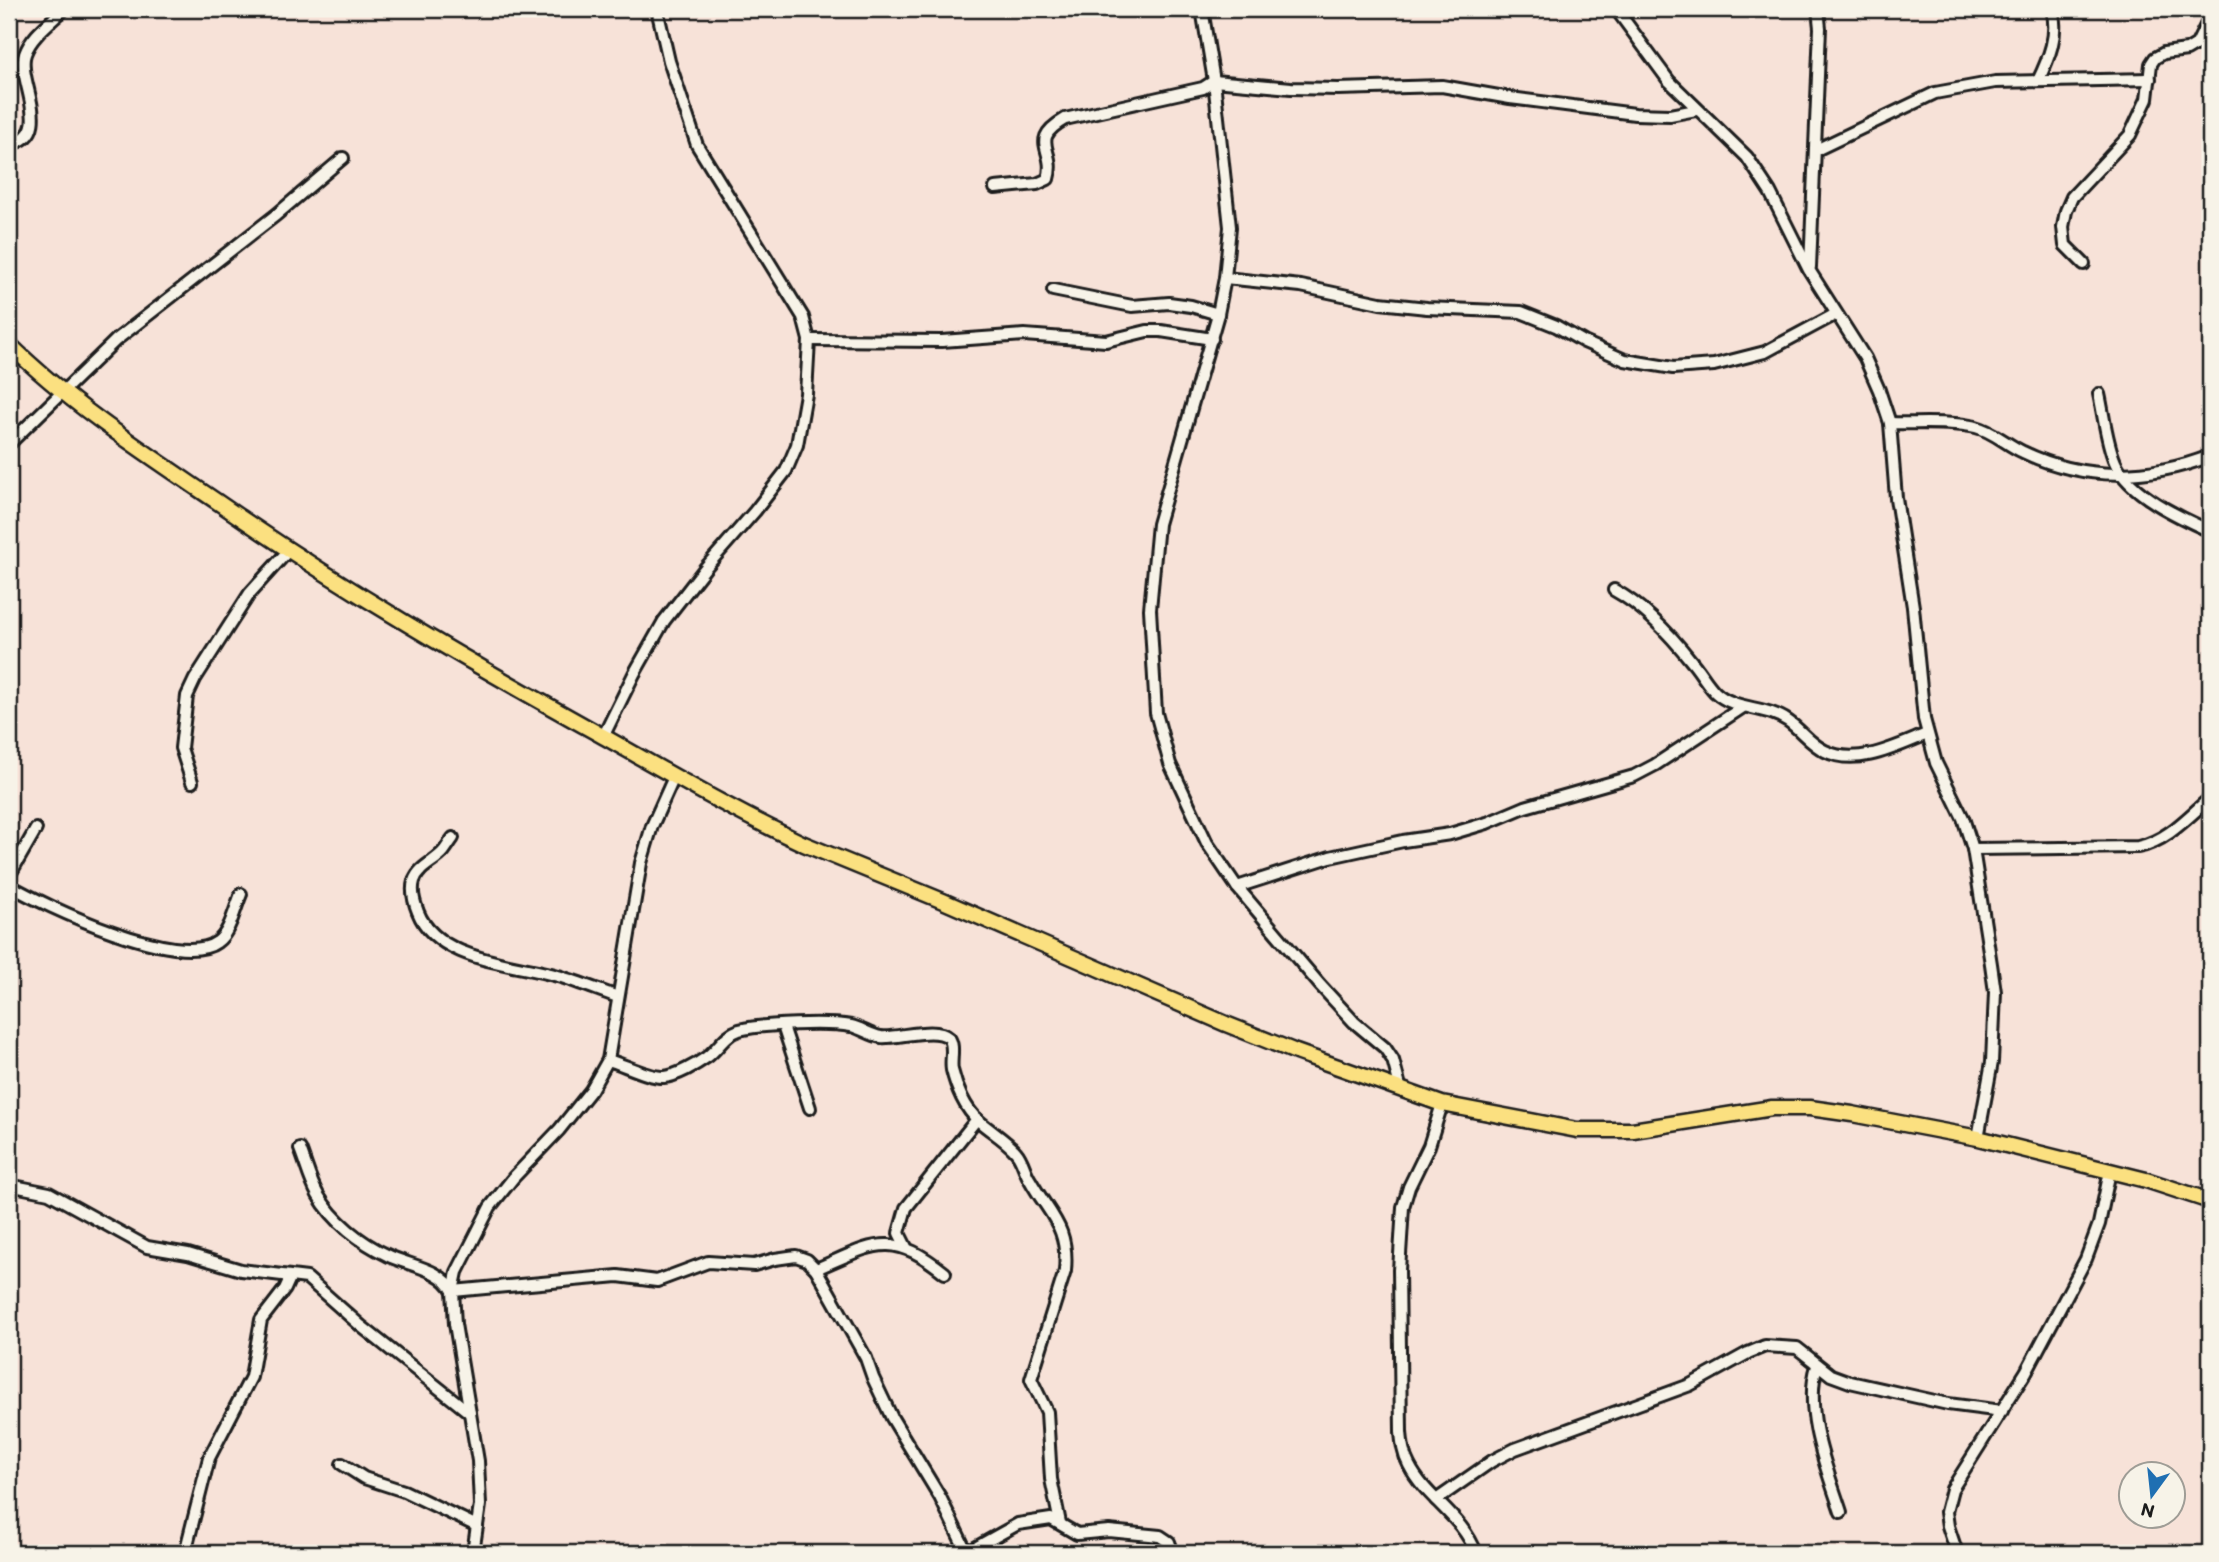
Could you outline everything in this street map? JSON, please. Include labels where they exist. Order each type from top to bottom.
[{"type":"main road","points":[[9,344],[63,392],[288,551],[429,639],[674,777],[748,818],[804,844],[943,901],[1226,1024],[1442,1104],[1577,1130],[1633,1130],[1772,1108],[1810,1108],[1978,1138],[2146,1180],[2210,1201]]},
{"type":"street","points":[[9,144],[20,142],[29,133],[32,122],[33,105],[23,70],[27,47],[64,9]]},
{"type":"street","points":[[603,737],[664,621],[786,471],[797,445],[806,394],[809,340],[803,317],[697,145],[669,61],[657,9]]},
{"type":"street","points":[[1202,9],[1214,81],[1230,227],[1226,278],[1212,339],[1158,524],[1150,609],[1156,713],[1170,764],[1207,843],[1237,887],[1320,985],[1354,1022],[1385,1048],[1393,1060],[1401,1090]]},
{"type":"street","points":[[1616,9],[1669,81],[1747,157],[1770,192],[1809,270],[1865,358],[1890,423],[1896,498],[1913,607],[1927,734],[1936,763],[1963,818],[1973,849],[1995,992],[1992,1062],[1978,1138]]},
{"type":"street","points":[[1809,270],[1816,150],[1820,29],[1818,9]]},
{"type":"street","points":[[2038,81],[2048,61],[2053,41],[2052,9]]},
{"type":"street","points":[[2084,264],[2065,245],[2063,227],[2072,197],[2130,135],[2143,112],[2151,64],[2155,58],[2164,53],[2187,50],[2197,44],[2210,17]]},
{"type":"street","points":[[1816,150],[1935,93],[1995,82],[2150,79]]},
{"type":"street","points":[[995,188],[1037,184],[1048,179],[1051,171],[1045,141],[1052,127],[1065,119],[1203,88],[1214,81],[1291,88],[1442,86],[1510,98],[1635,114],[1670,115],[1696,110]]},
{"type":"street","points":[[9,444],[116,340],[276,215],[343,158]]},
{"type":"street","points":[[1226,278],[1301,286],[1392,304],[1521,313],[1556,326],[1625,360],[1674,368],[1714,365],[1765,352],[1836,314]]},
{"type":"street","points":[[1053,290],[1132,306],[1169,303],[1218,314]]},
{"type":"street","points":[[809,340],[942,341],[1024,335],[1106,341],[1147,331],[1212,339]]},
{"type":"street","points":[[2099,394],[2110,447],[2123,476],[2143,494],[2210,531]]},
{"type":"street","points":[[1890,423],[1977,427],[2045,462],[2108,475],[2123,476],[2170,469],[2210,456]]},
{"type":"street","points":[[192,782],[181,748],[187,696],[250,593],[288,551]]},
{"type":"street","points":[[1614,590],[1636,602],[1692,661],[1713,691],[1727,702],[1772,712],[1790,722],[1808,740],[1826,752],[1846,757],[1889,750],[1927,734]]},
{"type":"street","points":[[1237,887],[1331,857],[1450,834],[1488,823],[1525,807],[1634,776],[1744,707]]},
{"type":"street","points":[[473,1553],[480,1505],[478,1461],[455,1324],[453,1291],[457,1272],[490,1207],[514,1177],[559,1130],[591,1090],[608,1060],[641,863],[652,826],[674,777]]},
{"type":"street","points":[[1973,849],[2151,844],[2210,798]]},
{"type":"street","points":[[9,876],[36,829]]},
{"type":"street","points":[[453,838],[444,851],[419,871],[414,881],[412,893],[416,908],[423,926],[433,936],[454,948],[558,976],[618,997]]},
{"type":"street","points":[[9,886],[67,916],[140,940],[183,948],[217,943],[225,933],[241,894]]},
{"type":"street","points":[[608,1060],[664,1077],[707,1057],[730,1034],[760,1027],[840,1025],[882,1037],[941,1034],[949,1039],[952,1051],[951,1068],[966,1105],[976,1119],[1014,1149],[1020,1157],[1030,1181],[1056,1219],[1063,1236],[1065,1271],[1031,1379],[1047,1412],[1051,1479],[1060,1523]]},
{"type":"street","points":[[783,1026],[810,1108]]},
{"type":"street","points":[[1442,1104],[1429,1146],[1409,1187],[1404,1207],[1399,1270],[1401,1432],[1409,1466],[1436,1500],[1461,1524],[1476,1553]]},
{"type":"street","points":[[905,1247],[900,1233],[906,1208],[976,1119]]},
{"type":"street","points":[[300,1149],[319,1197],[347,1229],[386,1255],[446,1280],[453,1291]]},
{"type":"street","points":[[1957,1553],[1948,1527],[1947,1512],[1952,1489],[2046,1338],[2086,1259],[2099,1224],[2110,1171]]},
{"type":"street","points":[[9,1185],[49,1193],[147,1247],[188,1254],[241,1270],[307,1278],[361,1326],[470,1413]]},
{"type":"street","points":[[816,1269],[864,1249],[886,1244],[905,1247],[922,1255],[945,1273]]},
{"type":"street","points":[[453,1291],[618,1276],[657,1281],[708,1262],[754,1265],[796,1256],[807,1260],[816,1269],[866,1358],[877,1389],[940,1497],[966,1553],[1018,1524],[1051,1519],[1077,1534],[1109,1531],[1160,1536],[1169,1542],[1173,1553]]},
{"type":"street","points":[[185,1553],[209,1458],[251,1377],[261,1320],[285,1289],[290,1278]]},
{"type":"street","points":[[1436,1500],[1492,1461],[1515,1449],[1690,1385],[1765,1346],[1797,1348],[1830,1375],[1850,1382],[1948,1404],[2002,1410]]},
{"type":"street","points":[[1817,1366],[1812,1395],[1815,1414],[1826,1469],[1841,1512]]},
{"type":"street","points":[[342,1464],[364,1478],[404,1491],[477,1526]]}]
